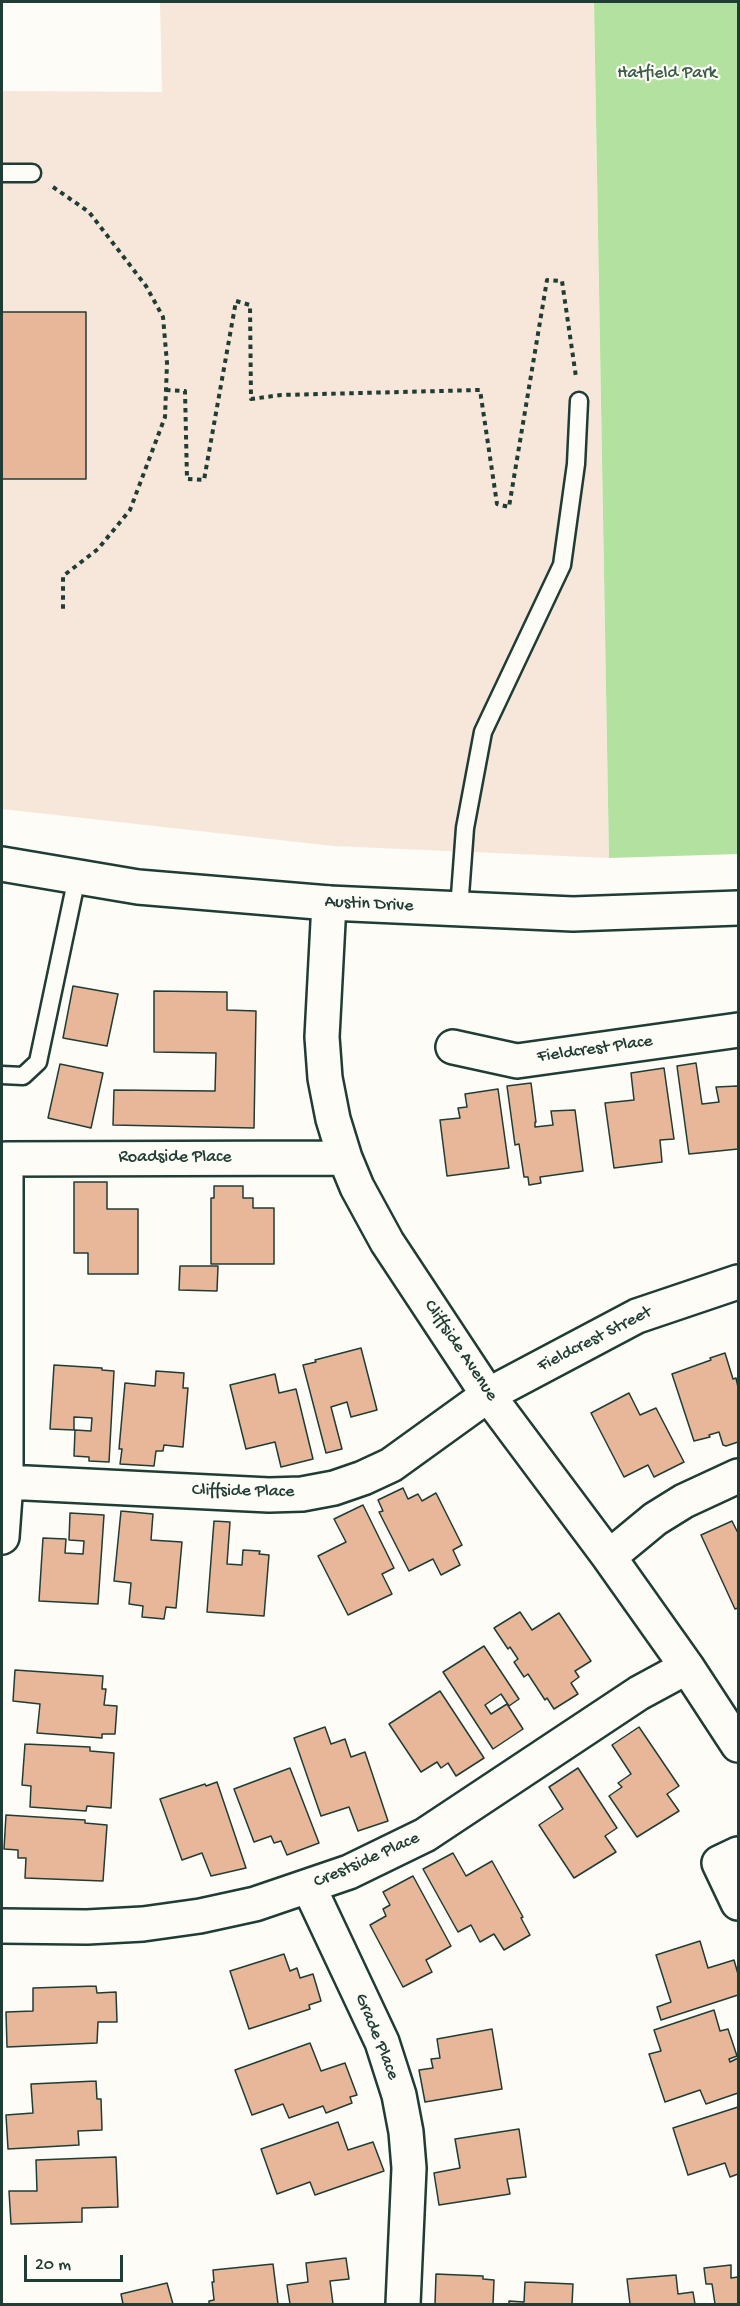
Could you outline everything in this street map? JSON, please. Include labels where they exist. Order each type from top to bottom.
[{"type":"street","name":"Austin Drive","points":[[2,864],[138,887],[329,903],[573,914],[738,908]]},
{"type":"street","name":"Cliffside Avenue","points":[[329,903],[322,1037],[325,1078],[333,1119],[357,1187],[387,1242],[488,1395],[609,1557],[687,1667],[738,1745]]},
{"type":"street","name":"Fieldcrest Place","points":[[453,1047],[518,1061],[738,1030]]},
{"type":"street","name":"Roadside Place","points":[[6,1482],[6,1159],[345,1158]]},
{"type":"street","name":"Fieldcrest Street","points":[[488,1395],[636,1316],[738,1282]]},
{"type":"street","name":"Cliffside Place","points":[[6,1482],[269,1495],[302,1494],[334,1488],[391,1465],[488,1395]]},
{"type":"street","points":[[609,1557],[655,1519],[684,1501],[738,1476]]},
{"type":"street","points":[[2,1537],[6,1482]]},
{"type":"street","name":"Crestside Place","points":[[2,1926],[87,1927],[143,1924],[200,1916],[255,1904],[309,1887],[358,1868],[425,1835],[639,1693],[687,1667]]},
{"type":"street","points":[[738,1854],[718,1863],[738,1903]]},
{"type":"street","name":"Grade Place","points":[[309,1887],[382,2042],[399,2095],[406,2132],[409,2168],[403,2304]]},
{"type":"lane","points":[[2,173],[32,173]]},
{"type":"lane","points":[[459,909],[465,828],[483,732],[562,565],[576,464],[579,401]]},
{"type":"lane","points":[[2,1075],[23,1076],[38,1062],[77,876]]},
{"type":"path","points":[[32,173],[89,212],[146,286],[163,317],[167,363],[165,417],[130,510],[98,549],[63,576],[63,611]]},
{"type":"path","points":[[166,390],[185,391],[187,478],[204,480],[236,301],[250,305],[251,399],[281,395],[480,390],[497,504],[509,507],[547,280],[562,281],[579,401]]},
{"type":"shaded area","points":[[160,2],[594,2],[609,858],[333,846],[2,809],[2,91],[162,92]]},
{"type":"green space","name":"Hatfield Park","points":[[594,2],[738,2],[738,854],[609,858]]},
{"type":"building","points":[[2,312],[86,312],[86,479],[2,479]]},
{"type":"building","points":[[73,986],[118,994],[107,1046],[63,1038]]},
{"type":"building","points":[[154,991],[227,992],[227,1010],[256,1011],[254,1128],[113,1125],[114,1090],[215,1091],[216,1053],[154,1052]]},
{"type":"building","points":[[696,1063],[702,1104],[719,1102],[716,1087],[738,1086],[738,1149],[689,1154],[677,1066]]},
{"type":"building","points":[[60,1064],[103,1073],[91,1128],[48,1118]]},
{"type":"building","points":[[664,1068],[674,1139],[660,1140],[662,1162],[614,1168],[605,1103],[634,1100],[631,1073]]},
{"type":"building","points":[[531,1083],[535,1127],[553,1125],[551,1111],[575,1110],[583,1171],[540,1177],[541,1183],[529,1185],[528,1177],[524,1177],[519,1144],[515,1145],[507,1086]]},
{"type":"building","points":[[498,1089],[509,1168],[447,1176],[440,1120],[460,1118],[458,1108],[467,1107],[465,1094]]},
{"type":"building","points":[[74,1182],[107,1182],[107,1209],[138,1209],[138,1274],[88,1274],[88,1253],[74,1253]]},
{"type":"building","points":[[214,1186],[243,1186],[243,1198],[253,1198],[253,1208],[274,1208],[274,1264],[211,1264],[211,1198],[214,1198]]},
{"type":"building","points":[[180,1266],[218,1266],[217,1291],[179,1290]]},
{"type":"building","points":[[361,1348],[377,1410],[351,1417],[347,1402],[331,1407],[342,1449],[326,1453],[303,1365]]},
{"type":"building","points":[[725,1353],[733,1379],[736,1378],[738,1387],[738,1442],[723,1445],[719,1432],[694,1441],[672,1374]]},
{"type":"building","points":[[54,1365],[114,1371],[109,1462],[89,1461],[89,1457],[74,1456],[75,1430],[91,1431],[92,1418],[74,1417],[74,1430],[50,1429]]},
{"type":"building","points":[[156,1371],[184,1373],[183,1388],[188,1388],[183,1447],[164,1445],[163,1451],[156,1451],[154,1466],[120,1464],[122,1449],[119,1449],[125,1383],[155,1386]]},
{"type":"building","points":[[275,1374],[279,1393],[296,1389],[313,1459],[281,1467],[275,1442],[246,1449],[230,1385]]},
{"type":"building","points":[[629,1393],[640,1415],[656,1408],[684,1462],[654,1477],[648,1465],[624,1477],[591,1413]]},
{"type":"building","points":[[403,1488],[408,1499],[418,1494],[422,1501],[436,1493],[462,1545],[453,1550],[460,1565],[441,1575],[433,1559],[409,1571],[379,1512],[383,1511],[378,1500]]},
{"type":"building","points":[[363,1505],[394,1568],[382,1574],[392,1594],[348,1615],[318,1556],[346,1542],[334,1519]]},
{"type":"building","points":[[121,1511],[153,1514],[151,1540],[182,1542],[176,1608],[166,1607],[164,1619],[142,1617],[143,1606],[129,1604],[131,1583],[114,1581]]},
{"type":"building","points":[[70,1513],[104,1515],[98,1604],[39,1601],[43,1538],[66,1539],[65,1553],[83,1554],[84,1541],[69,1540]]},
{"type":"building","points":[[214,1521],[230,1522],[227,1564],[242,1565],[243,1550],[260,1551],[259,1554],[269,1555],[264,1616],[207,1612]]},
{"type":"building","points":[[732,1521],[738,1533],[738,1608],[735,1609],[701,1535]]},
{"type":"building","points":[[520,1612],[532,1630],[559,1613],[591,1661],[575,1671],[579,1677],[571,1683],[578,1694],[554,1709],[547,1698],[545,1700],[528,1674],[524,1677],[514,1662],[518,1659],[494,1628]]},
{"type":"building","points":[[484,1646],[519,1699],[509,1706],[501,1694],[485,1705],[491,1714],[507,1704],[523,1729],[493,1749],[443,1672]]},
{"type":"building","points":[[15,1670],[103,1676],[102,1689],[106,1689],[104,1705],[117,1706],[115,1734],[102,1734],[102,1738],[37,1733],[40,1704],[13,1701]]},
{"type":"building","points":[[440,1691],[484,1758],[456,1776],[448,1763],[441,1768],[437,1762],[421,1772],[389,1724]]},
{"type":"building","points":[[325,1727],[331,1744],[345,1739],[351,1757],[365,1752],[388,1821],[358,1831],[349,1807],[321,1816],[294,1738]]},
{"type":"building","points":[[639,1727],[679,1786],[667,1794],[679,1811],[637,1837],[609,1796],[622,1787],[618,1783],[631,1774],[612,1745]]},
{"type":"building","points":[[25,1744],[90,1747],[90,1751],[114,1753],[111,1808],[87,1806],[86,1811],[30,1807],[31,1786],[22,1785]]},
{"type":"building","points":[[290,1768],[319,1843],[287,1855],[281,1841],[274,1843],[271,1836],[254,1842],[234,1789]]},
{"type":"building","points":[[578,1768],[617,1828],[605,1836],[616,1852],[574,1878],[539,1825],[563,1809],[549,1787]]},
{"type":"building","points":[[217,1782],[246,1868],[211,1876],[202,1853],[182,1860],[160,1799]]},
{"type":"building","points":[[6,1815],[85,1820],[85,1823],[107,1825],[103,1881],[25,1878],[26,1858],[18,1858],[18,1850],[4,1849]]},
{"type":"building","points":[[453,1853],[466,1876],[492,1861],[523,1917],[521,1918],[530,1935],[504,1950],[494,1934],[480,1942],[471,1925],[458,1932],[423,1869]]},
{"type":"building","points":[[413,1876],[451,1946],[426,1960],[432,1972],[403,1987],[370,1925],[386,1916],[383,1909],[390,1905],[383,1892]]},
{"type":"building","points":[[700,1941],[708,1968],[734,1960],[738,1974],[738,1995],[661,2020],[657,2007],[671,2002],[656,1955]]},
{"type":"building","points":[[284,1954],[290,1971],[297,1968],[300,1978],[313,1974],[321,2001],[309,2005],[310,2009],[249,2029],[230,1971]]},
{"type":"building","points":[[96,1986],[97,1993],[116,1992],[117,2022],[98,2022],[97,2043],[7,2047],[6,2012],[33,2011],[33,1988]]},
{"type":"building","points":[[714,2010],[720,2031],[728,2029],[737,2056],[729,2059],[730,2062],[738,2058],[738,2093],[706,2104],[700,2090],[665,2102],[649,2054],[661,2051],[654,2030]]},
{"type":"building","points":[[492,2029],[502,2089],[425,2102],[419,2070],[433,2068],[431,2059],[440,2058],[437,2039]]},
{"type":"building","points":[[310,2043],[321,2071],[345,2063],[357,2095],[350,2097],[352,2103],[326,2113],[323,2106],[289,2118],[283,2104],[252,2115],[235,2070]]},
{"type":"building","points":[[96,2081],[97,2099],[101,2099],[102,2130],[78,2131],[79,2145],[8,2149],[6,2115],[33,2113],[31,2084]]},
{"type":"building","points":[[738,2107],[738,2174],[730,2177],[725,2163],[688,2175],[673,2128]]},
{"type":"building","points":[[338,2122],[348,2150],[373,2142],[384,2171],[315,2195],[310,2182],[277,2194],[261,2149]]},
{"type":"building","points":[[519,2129],[526,2177],[507,2179],[510,2194],[439,2205],[434,2173],[460,2168],[455,2139]]},
{"type":"building","points":[[116,2157],[118,2207],[82,2208],[82,2222],[11,2224],[9,2191],[37,2191],[36,2160]]},
{"type":"building","points":[[346,2258],[349,2279],[330,2281],[333,2304],[290,2304],[287,2285],[308,2282],[306,2263]]},
{"type":"building","points":[[273,2264],[278,2304],[209,2304],[209,2301],[214,2300],[213,2270]]},
{"type":"building","points":[[731,2265],[731,2278],[738,2277],[738,2304],[715,2304],[712,2284],[706,2284],[704,2268]]},
{"type":"building","points":[[436,2274],[483,2276],[483,2279],[494,2280],[493,2304],[435,2304]]},
{"type":"building","points":[[676,2275],[678,2294],[693,2292],[695,2304],[630,2304],[627,2279]]},
{"type":"building","points":[[525,2282],[573,2284],[572,2304],[509,2304],[509,2301],[524,2302]]},
{"type":"building","points":[[167,2283],[173,2304],[123,2304],[121,2294]]}]
